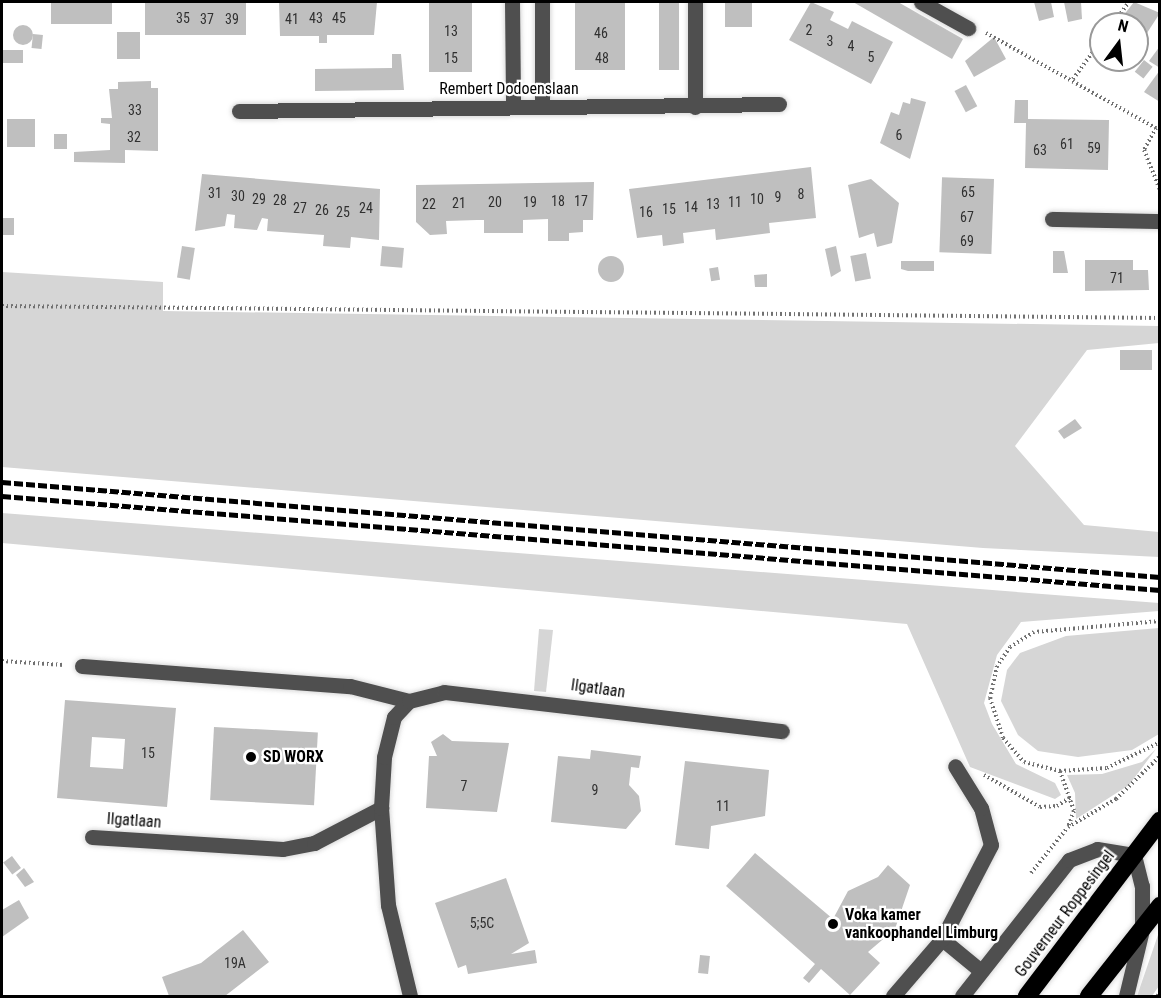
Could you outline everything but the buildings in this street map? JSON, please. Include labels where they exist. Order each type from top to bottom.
[{"type":"highway","name":"Gouverneur Roppesingel","points":[[1026,996],[1160,821]]},
{"type":"highway","points":[[1089,996],[1160,906]]},
{"type":"street","points":[[512,2],[513,106]]},
{"type":"street","points":[[542,2],[542,107]]},
{"type":"street","points":[[695,2],[695,107]]},
{"type":"street","points":[[921,2],[968,28]]},
{"type":"street","name":"Rembert Dodoenslaan","points":[[239,111],[513,106],[695,107],[779,104]]},
{"type":"street","points":[[1052,219],[1160,221]]},
{"type":"street","name":"Ilgatlaan","points":[[82,666],[350,686],[409,700],[444,692],[782,731]]},
{"type":"street","points":[[409,700],[393,717],[384,757],[381,808],[388,905],[410,996]]},
{"type":"street","points":[[893,996],[942,939],[991,845],[981,808],[955,766]]},
{"type":"street","name":"Ilgatlaan","points":[[92,837],[283,849],[322,840],[381,808]]},
{"type":"street","name":"Gouverneur Roppesingel","points":[[962,996],[1069,860],[1097,849],[1134,855],[1142,886],[1142,930],[1125,996]]},
{"type":"street","points":[[942,939],[981,971]]},
{"type":"path","points":[[968,28],[996,36],[1156,128],[1144,150],[1160,190]]},
{"type":"path","points":[[1073,80],[1089,57]]},
{"type":"path","points":[[2,306],[1160,318]]},
{"type":"path","points":[[1160,621],[1034,632],[1010,647],[998,666],[990,698],[1003,738],[1024,762],[1060,771],[1107,768],[1160,742]]},
{"type":"path","points":[[2,661],[82,666]]},
{"type":"path","points":[[955,766],[985,776],[1040,807],[1057,806],[1071,797]]},
{"type":"path","points":[[1060,771],[1074,811],[1068,827]]},
{"type":"shaded area","points":[[2,272],[163,282],[163,311],[1158,326],[1159,343],[1087,350],[1015,446],[1084,525],[1159,532],[1159,557],[983,548],[2,467]]},
{"type":"shaded area","points":[[2,513],[1159,603],[1159,611],[1021,622],[997,655],[984,703],[992,724],[1016,764],[1055,783],[1061,795],[1055,799],[970,767],[907,624],[2,543]]},
{"type":"shaded area","points":[[1159,628],[1159,734],[1132,750],[1078,757],[1038,751],[1018,735],[1001,701],[1007,670],[1020,653],[1066,636]]},
{"type":"shaded area","points":[[539,629],[553,630],[546,692],[534,691]]},
{"type":"shaded area","points":[[1156,749],[1129,785],[1076,819],[1075,793],[1067,775],[1102,774],[1142,762]]},
{"type":"shaded area","points":[[1159,932],[1159,986],[1152,996],[1137,996]]},
{"type":"railway","points":[[2,482],[1160,577]]},
{"type":"railway","points":[[2,496],[1160,590]]},
{"type":"place","name":"SD WORX","points":[[251,757]]},
{"type":"place","name":"Voka kamer vankoophandel Limburg","points":[[833,924]]}]
